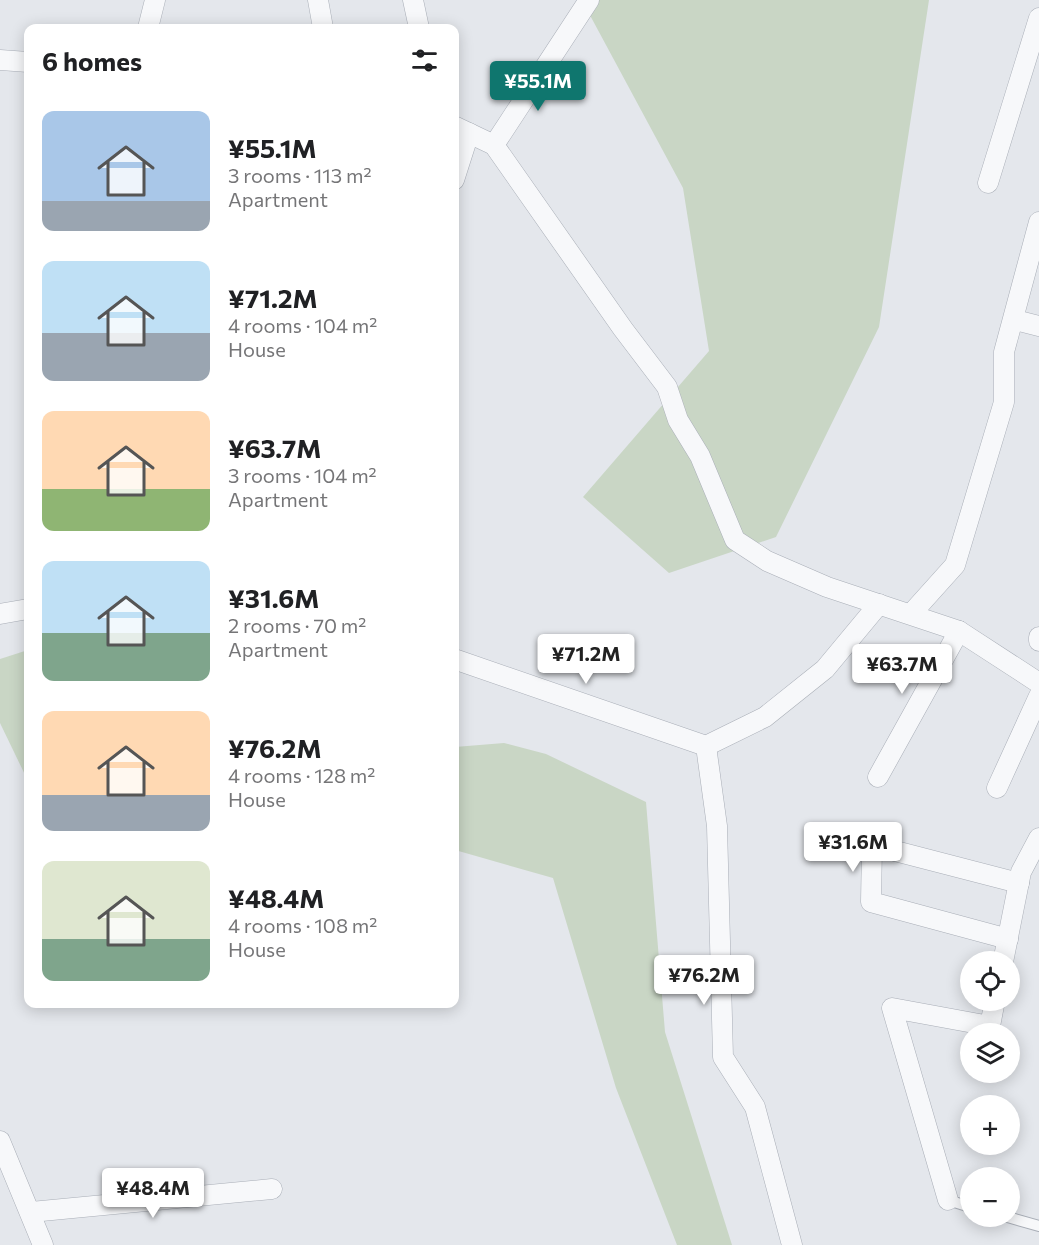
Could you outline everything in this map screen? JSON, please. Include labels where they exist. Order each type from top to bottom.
[{"type":"street","points":[[149,24],[155,0]]},
{"type":"street","points":[[318,0],[322,24]]},
{"type":"street","points":[[413,0],[418,24]]},
{"type":"street","points":[[494,145],[589,0]]},
{"type":"street","points":[[988,183],[1039,18]]},
{"type":"street","points":[[0,60],[24,62]]},
{"type":"street","points":[[459,148],[462,129],[494,145],[623,329],[668,387],[678,420],[700,456],[735,540],[767,561],[827,587],[959,631],[1039,683]]},
{"type":"street","points":[[911,614],[955,565],[1004,402],[1004,352],[1015,320],[1039,222]]},
{"type":"street","points":[[1015,320],[1039,326]]},
{"type":"street","points":[[459,661],[706,746],[765,717],[825,669],[879,603]]},
{"type":"street","points":[[0,614],[24,610]]},
{"type":"street","points":[[878,777],[959,631]]},
{"type":"street","points":[[997,788],[1039,696]]},
{"type":"street","points":[[706,746],[717,826],[723,1057],[755,1107],[792,1245]]},
{"type":"street","points":[[1005,951],[1021,872],[1039,838]]},
{"type":"street","points":[[1008,939],[871,902],[872,845],[1019,883]]},
{"type":"street","points":[[948,1200],[892,1008],[990,1026],[993,1011]]},
{"type":"street","points":[[0,1141],[43,1245]]},
{"type":"street","points":[[31,1212],[272,1189]]},
{"type":"lane","points":[[948,1200],[960,1204]]},
{"type":"lane","points":[[1020,1221],[1039,1227]]},
{"type":"green space","points":[[590,0],[929,0],[879,327],[776,537],[669,573],[583,497],[709,351],[683,188],[585,6]]},
{"type":"green space","points":[[24,651],[24,773],[0,723],[0,659]]},
{"type":"green space","points":[[504,743],[546,754],[646,802],[665,1032],[732,1245],[677,1245],[616,1088],[553,878],[459,851],[459,747]]}]
